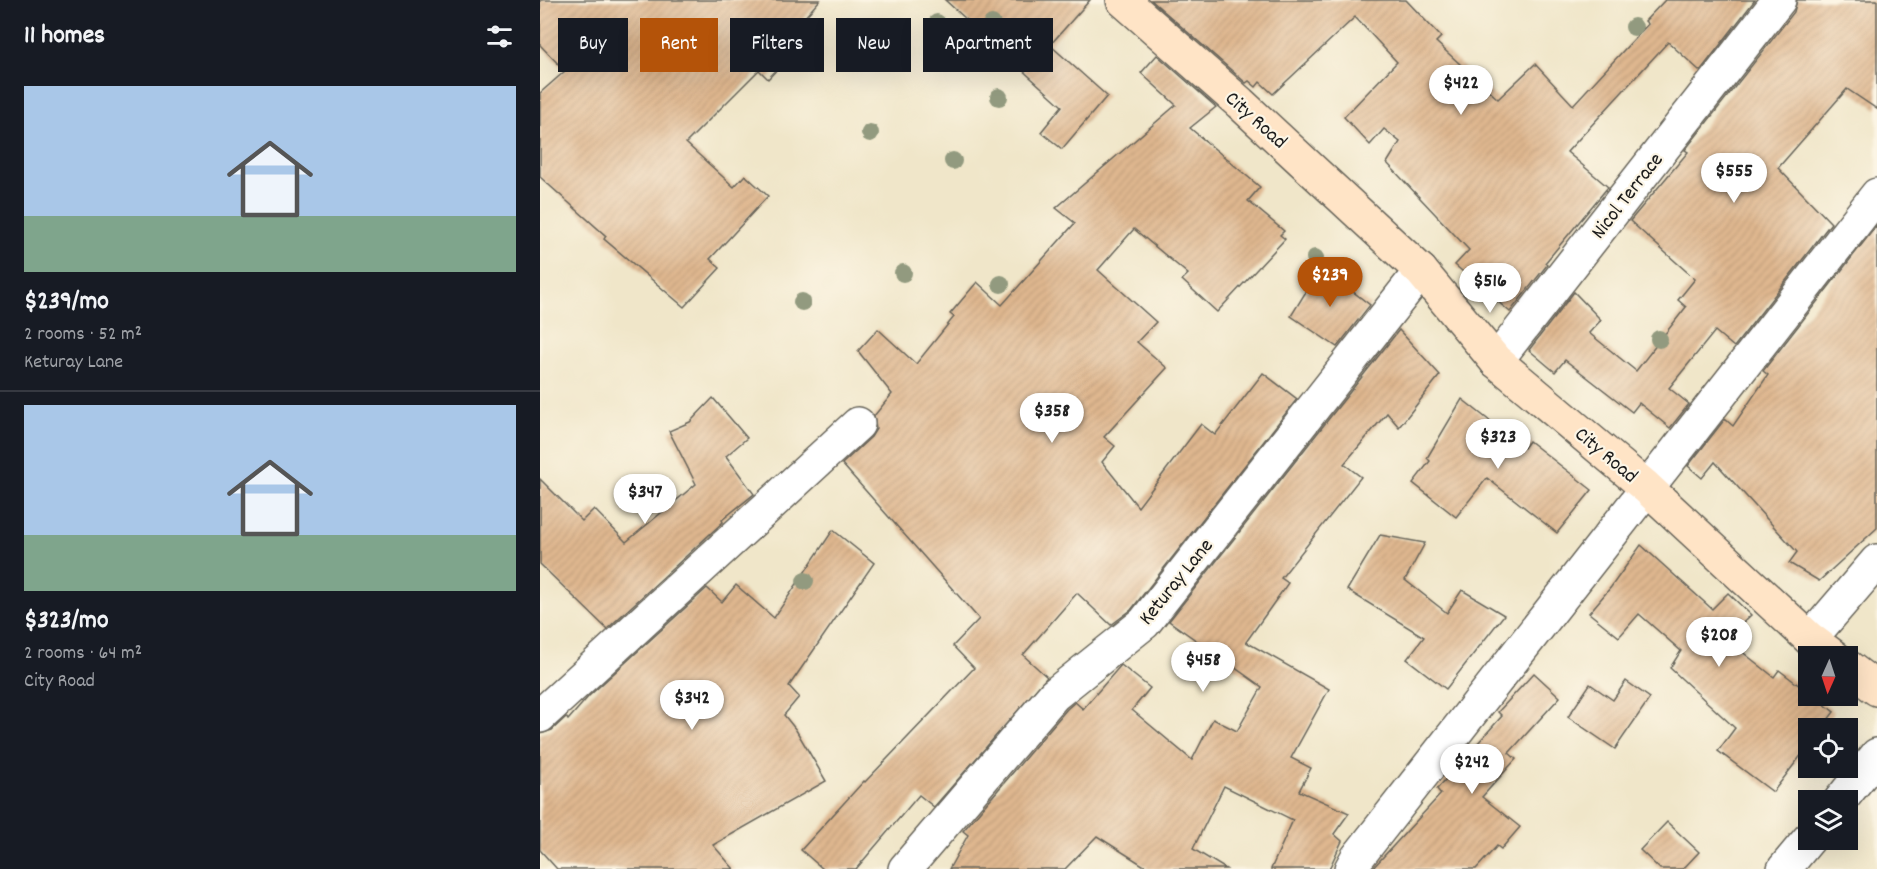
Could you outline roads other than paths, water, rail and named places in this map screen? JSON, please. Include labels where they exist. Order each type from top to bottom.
[{"type":"main road","name":"City Road","points":[[1123,0],[1240,103],[1421,271],[1496,361],[1646,487],[1820,646]]},
{"type":"main road","points":[[1858,675],[1877,689]]},
{"type":"street","name":"Nicol Terrace","points":[[1496,361],[1779,0]]},
{"type":"street","points":[[1351,869],[1646,487],[1877,195]]},
{"type":"street","name":"Keturay Lane","points":[[905,869],[1054,695],[1144,622],[1421,271]]},
{"type":"street","points":[[540,716],[858,423]]},
{"type":"street","points":[[1823,646],[1877,561]]},
{"type":"street","points":[[1849,790],[1877,755]]},
{"type":"street","points":[[1784,869],[1800,850]]}]
